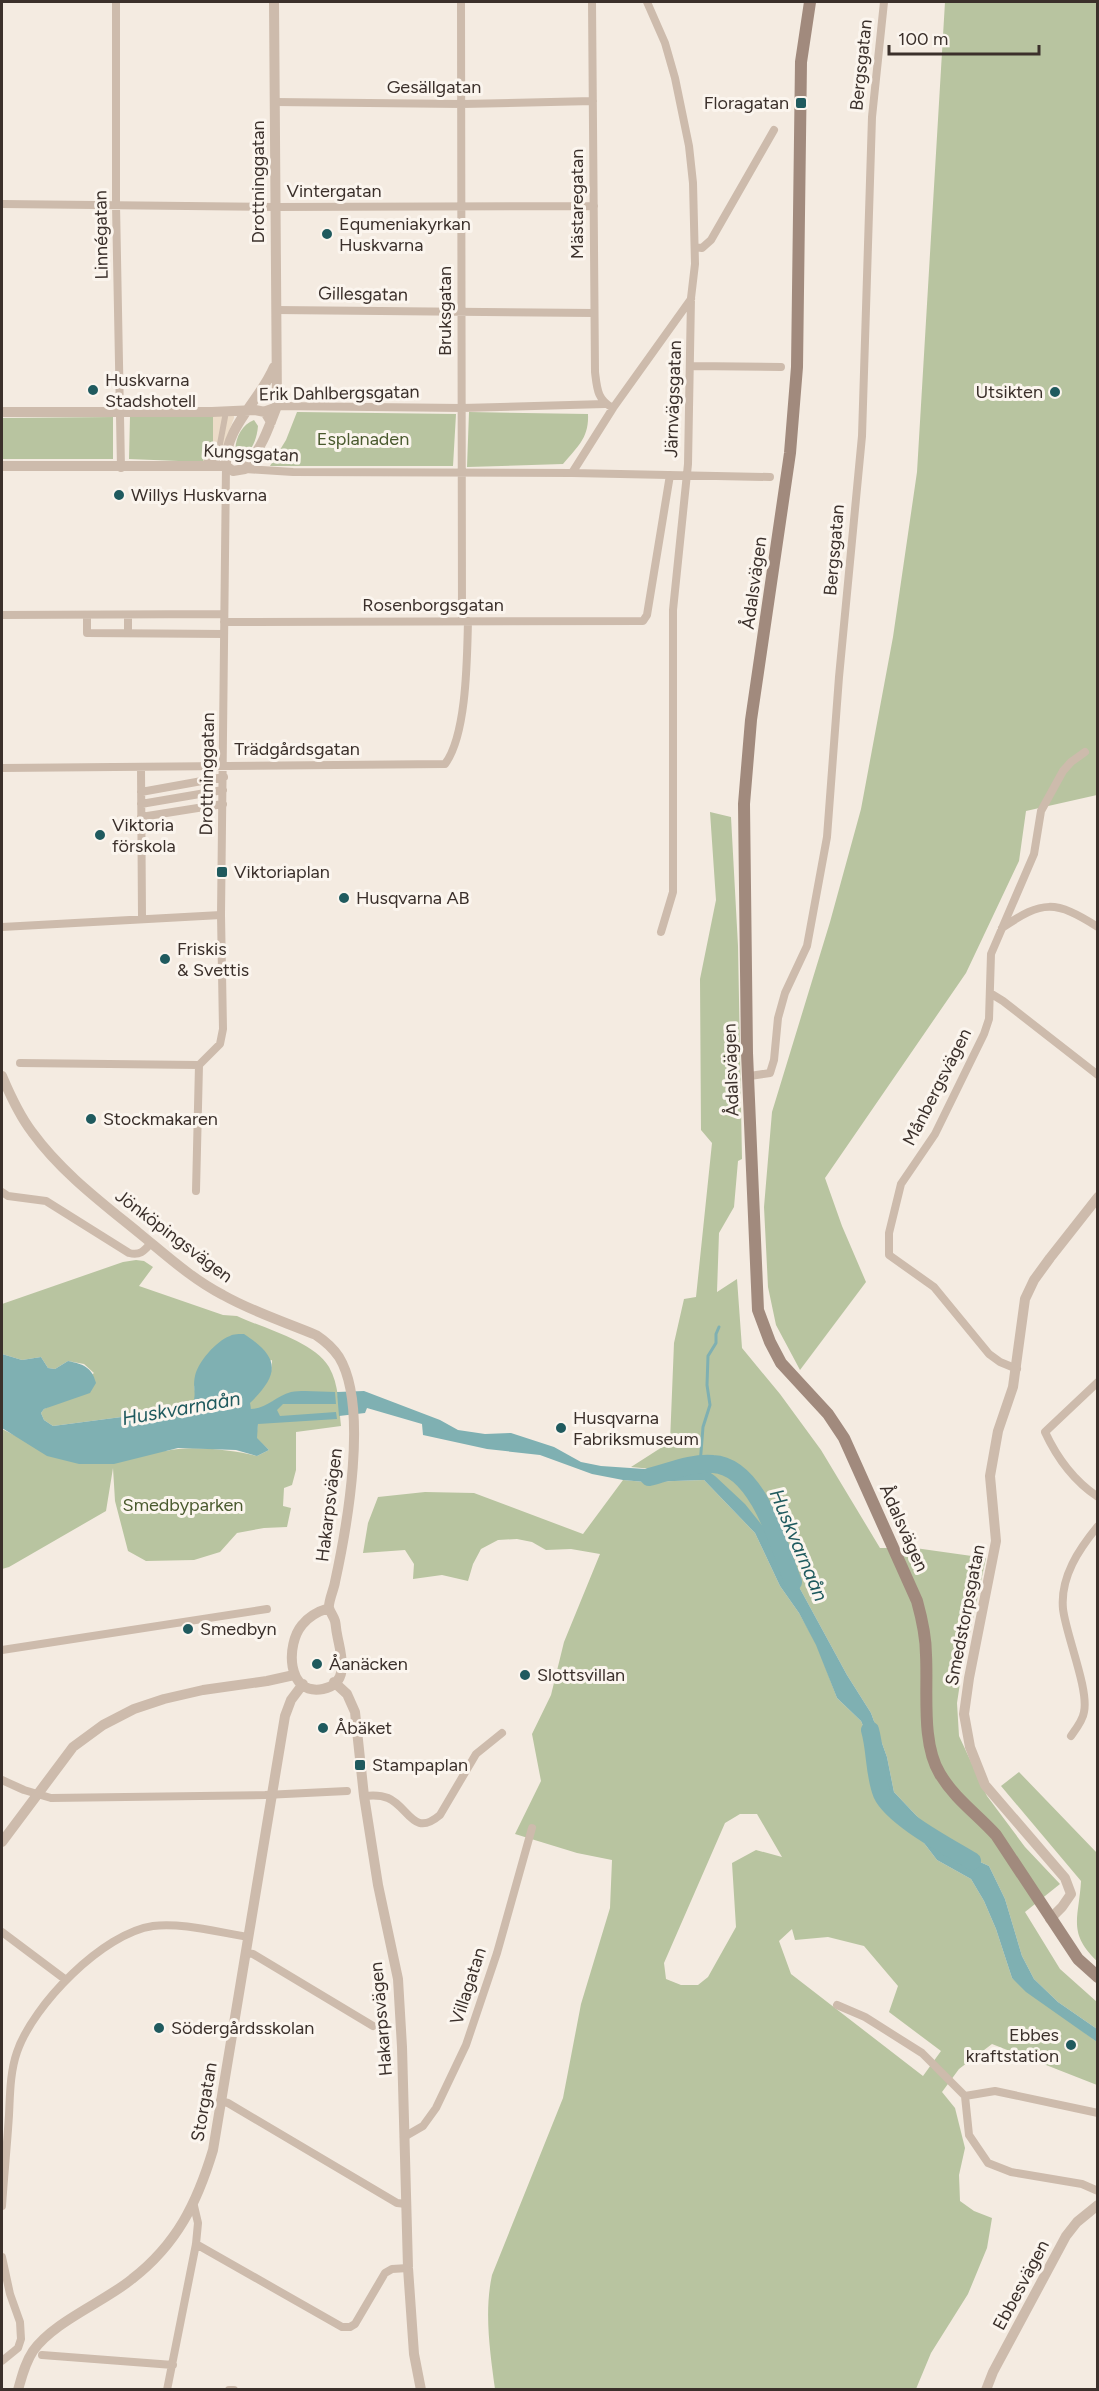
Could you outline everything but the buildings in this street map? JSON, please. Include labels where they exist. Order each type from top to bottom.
[{"type":"main road","name":"Ådalsvägen","points":[[810,2],[801,62],[797,367],[790,453],[751,720],[744,804],[747,1018],[758,1310],[782,1363],[828,1414],[844,1438],[917,1601],[923,1624],[926,1653],[931,1757],[938,1772],[961,1802],[981,1818],[996,1835],[1078,1959],[1098,1977]]},
{"type":"street","name":"Linnégatan","points":[[116,2],[116,205],[121,468]]},
{"type":"street","name":"Drottninggatan","points":[[242,470],[258,452],[277,406],[274,2]]},
{"type":"street","name":"Bruksgatan","points":[[461,2],[462,472],[465,621]]},
{"type":"street","name":"Mästaregatan","points":[[592,2],[595,372],[598,395],[609,406]]},
{"type":"street","name":"Järnvägsgatan","points":[[647,2],[665,43],[684,112],[693,183],[695,247],[691,298],[686,476],[673,610],[673,892],[661,932]]},
{"type":"street","name":"Bergsgatan","points":[[750,1076],[770,1073],[774,1060],[778,1018],[785,993],[807,946],[827,837],[839,677],[862,436],[872,117],[884,2]]},
{"type":"street","name":"Gesällgatan","points":[[275,102],[462,104],[593,101]]},
{"type":"street","points":[[695,247],[702,248],[711,240],[774,130]]},
{"type":"street","name":"Vintergatan","points":[[2,204],[274,207],[594,206]]},
{"type":"street","points":[[572,473],[609,406],[691,298]]},
{"type":"street","name":"Gillesgatan","points":[[276,310],[594,313]]},
{"type":"street","name":"Drottninggatan","points":[[199,1065],[216,1050],[222,1038],[221,915],[226,466],[229,446],[241,418],[249,411],[277,362]]},
{"type":"street","points":[[690,366],[781,367]]},
{"type":"street","name":"Erik Dahlbergsgatan","points":[[2,412],[263,411],[277,406],[462,408],[609,406]]},
{"type":"street","points":[[263,411],[271,422]]},
{"type":"street","points":[[207,460],[217,460],[225,417]]},
{"type":"street","name":"Kungsgatan","points":[[2,466],[121,468],[226,466],[231,470],[293,472],[572,473],[770,477]]},
{"type":"street","points":[[225,483],[242,470]]},
{"type":"street","name":"Rosenborgsgatan","points":[[2,615],[643,621],[647,615],[658,557],[670,475]]},
{"type":"street","points":[[87,615],[87,633],[224,634]]},
{"type":"street","points":[[128,615],[128,633]]},
{"type":"street","name":"Trädgårdsgatan","points":[[2,768],[445,764],[454,750],[458,736],[467,655],[465,621]]},
{"type":"street","name":"Månbergsvägen","points":[[1017,1369],[999,1362],[989,1354],[934,1287],[889,1255],[889,1233],[901,1184],[935,1134],[984,1034],[988,1019],[991,954],[1034,854],[1041,811],[1064,771],[1071,762],[1085,752]]},
{"type":"street","points":[[141,767],[142,918]]},
{"type":"street","points":[[141,792],[224,777]]},
{"type":"street","points":[[141,804],[223,790]]},
{"type":"street","points":[[141,817],[223,804]]},
{"type":"street","points":[[1001,929],[1026,912],[1046,907],[1071,912],[1098,927]]},
{"type":"street","points":[[2,927],[221,915]]},
{"type":"street","points":[[990,993],[1098,1075]]},
{"type":"street","points":[[20,1063],[199,1065],[196,1191]]},
{"type":"street","name":"Jönköpingsvägen","points":[[2,1076],[22,1119],[40,1143],[67,1172],[151,1243],[191,1275],[222,1295],[324,1340],[341,1361],[349,1388],[353,1429]]},
{"type":"street","points":[[2,1192],[8,1196],[46,1202],[129,1253],[136,1255],[142,1253],[151,1243]]},
{"type":"street","name":"Smedstorpsgatan","points":[[1050,1919],[1071,1894],[1065,1878],[985,1785],[970,1747],[964,1714],[996,1541],[990,1476],[998,1431],[1017,1369],[1024,1299],[1034,1280],[1098,1197]]},
{"type":"street","points":[[1098,1382],[1045,1432],[1054,1453],[1085,1488],[1098,1497]]},
{"type":"street","name":"Hakarpsvägen","points":[[329,1608],[352,1473],[353,1429]]},
{"type":"street","points":[[1071,1736],[1085,1712],[1083,1693],[1063,1608],[1065,1589],[1071,1566],[1080,1548],[1098,1526]]},
{"type":"street","points":[[329,1608],[336,1622],[343,1664],[334,1682],[322,1689],[303,1684],[294,1675],[292,1664],[298,1631],[312,1616],[329,1608]]},
{"type":"street","points":[[2,1650],[267,1609]]},
{"type":"street","points":[[2,1842],[73,1746],[89,1733],[134,1709],[203,1690],[267,1682],[294,1675]]},
{"type":"street","name":"Hakarpsvägen","points":[[334,1682],[347,1694],[353,1704],[378,1885],[398,1979],[408,2268],[414,2354],[421,2390]]},
{"type":"street","name":"Storgatan","points":[[38,2352],[40,2342],[66,2322],[117,2290],[149,2265],[174,2236],[194,2206],[213,2150],[288,1707],[303,1684]]},
{"type":"street","points":[[364,1796],[388,1798],[411,1819],[422,1824],[431,1822],[440,1815],[476,1754],[502,1733]]},
{"type":"street","points":[[2,1780],[51,1798],[347,1791]]},
{"type":"street","name":"Villagatan","points":[[404,2137],[423,2126],[436,2108],[466,2045],[497,1953],[532,1828]]},
{"type":"street","points":[[2,2206],[12,2076],[17,2052],[24,2035],[42,2008],[66,1980],[97,1953],[119,1938],[139,1929],[156,1926],[176,1927],[249,1937]]},
{"type":"street","points":[[2,1932],[66,1980]]},
{"type":"street","points":[[246,1953],[253,1954],[373,2026]]},
{"type":"street","points":[[837,2005],[865,2017],[922,2053],[965,2096],[969,2135],[988,2163],[1011,2172],[1082,2184],[1098,2191]]},
{"type":"street","points":[[965,2096],[995,2091],[1098,2113]]},
{"type":"street","points":[[220,2101],[228,2103],[397,2203],[406,2204]]},
{"type":"street","name":"Ebbesvägen","points":[[986,2390],[993,2372],[1066,2236],[1077,2222],[1098,2205]]},
{"type":"street","points":[[167,2390],[196,2244],[198,2223],[194,2206]]},
{"type":"street","points":[[196,2244],[342,2327],[351,2327],[355,2324],[384,2273],[392,2269],[408,2268]]},
{"type":"street","points":[[2,2257],[20,2322],[20,2344],[13,2354],[2,2361]]},
{"type":"street","points":[[18,2390],[25,2366],[38,2352],[173,2365]]},
{"type":"street","points":[[229,2390],[234,2390]]},
{"type":"green space","points":[[945,2],[1097,2],[1097,795],[1026,811],[1019,861],[966,973],[825,1178],[866,1282],[800,1370],[776,1325],[768,1287],[764,1207],[772,1112],[830,922],[861,809],[893,637],[917,472]]},
{"type":"green space","name":"Esplanaden","points":[[297,412],[456,414],[453,466],[270,466],[286,440]]},
{"type":"green space","points":[[469,412],[588,414],[588,422],[582,441],[563,464],[467,467]]},
{"type":"green space","points":[[130,416],[213,416],[213,458],[203,462],[129,459]]},
{"type":"green space","points":[[113,417],[113,459],[2,459],[2,418]]},
{"type":"green space","points":[[254,420],[258,426],[255,441],[246,454],[237,458],[238,436],[249,422]]},
{"type":"green space","points":[[710,812],[731,817],[738,946],[742,1159],[738,1161],[734,1207],[719,1233],[717,1292],[737,1279],[742,1348],[780,1394],[821,1450],[880,1548],[915,1548],[986,1558],[962,1670],[957,1703],[959,1736],[987,1796],[1025,1847],[1060,1884],[1025,1912],[1060,1969],[1097,2002],[1097,2029],[1058,2002],[1034,1979],[1022,1956],[1005,1899],[989,1866],[945,1846],[894,1792],[887,1757],[871,1713],[847,1675],[798,1585],[701,1466],[674,1471],[631,1467],[670,1442],[674,1343],[684,1299],[696,1297],[712,1143],[701,1130],[700,979],[716,900]]},
{"type":"green space","name":"Smedbyparken","points":[[144,1261],[153,1267],[139,1286],[223,1315],[237,1316],[288,1337],[322,1358],[335,1381],[341,1426],[296,1432],[296,1470],[292,1485],[284,1488],[283,1506],[291,1508],[287,1527],[237,1533],[220,1552],[194,1560],[146,1561],[128,1551],[115,1501],[113,1468],[106,1511],[2,1569],[2,1429],[16,1436],[166,1451],[187,1448],[211,1449],[257,1456],[269,1450],[256,1438],[258,1424],[273,1410],[281,1397],[260,1409],[251,1409],[248,1405],[268,1380],[272,1360],[194,1386],[196,1397],[191,1408],[179,1412],[152,1413],[53,1426],[44,1420],[41,1413],[44,1409],[94,1373],[84,1364],[68,1361],[55,1369],[48,1368],[41,1357],[22,1360],[2,1354],[2,1304],[123,1262]]},
{"type":"green space","points":[[623,1480],[645,1482],[704,1480],[755,1533],[780,1586],[817,1645],[837,1698],[861,1721],[878,1760],[876,1778],[897,1819],[924,1843],[937,1860],[971,1879],[996,1929],[1012,1978],[1097,2042],[1097,2085],[992,2044],[959,2069],[942,2092],[955,2108],[965,2148],[959,2175],[960,2201],[974,2211],[992,2218],[987,2248],[968,2294],[931,2353],[916,2389],[495,2389],[488,2318],[492,2275],[563,2098],[581,2004],[610,1908],[612,1860],[577,1853],[515,1834],[541,1781],[532,1734],[551,1695],[564,1642],[600,1554],[571,1549],[546,1550],[532,1542],[517,1539],[498,1540],[481,1549],[468,1581],[442,1575],[413,1579],[414,1564],[405,1550],[363,1553],[368,1523],[378,1497],[425,1492],[474,1493],[583,1534]],"holes":[[[740,1814],[757,1814],[782,1857],[756,1850],[732,1863],[736,1927],[708,1977],[698,1985],[681,1985],[666,1979],[664,1963],[725,1823]],[[792,1929],[795,1940],[828,1937],[864,1946],[898,1986],[889,2012],[941,2051],[923,2076],[791,1974],[779,1941]]]},
{"type":"green space","points":[[1019,1772],[1097,1853],[1097,1961],[1088,1951],[1078,1933],[1077,1915],[1081,1881],[1001,1786]]},
{"type":"shaded area","points":[[213,416],[234,416],[234,418],[220,455],[220,462],[203,462],[204,458],[213,458]]},
{"type":"water","points":[[244,1334],[264,1350],[272,1366],[267,1383],[250,1403],[251,1409],[261,1407],[291,1392],[335,1392],[336,1404],[283,1404],[277,1410],[280,1416],[336,1412],[337,1419],[258,1424],[257,1438],[269,1450],[257,1456],[236,1450],[178,1448],[114,1464],[79,1464],[47,1456],[2,1428],[2,1354],[22,1360],[41,1357],[48,1368],[55,1369],[68,1361],[82,1365],[92,1373],[96,1383],[90,1393],[44,1409],[41,1413],[44,1420],[53,1426],[152,1413],[179,1412],[191,1408],[194,1399],[195,1376],[204,1359],[225,1339],[233,1335]]},
{"type":"water","name":"Huskvarnaån","points":[[364,1391],[440,1420],[458,1430],[485,1434],[511,1433],[554,1447],[581,1462],[601,1466],[674,1471],[701,1466],[715,1476],[745,1504],[773,1539],[847,1675],[871,1713],[887,1757],[894,1792],[945,1846],[989,1866],[1005,1899],[1022,1956],[1034,1979],[1058,2002],[1097,2029],[1097,2042],[1026,1992],[1012,1978],[996,1929],[971,1879],[937,1860],[924,1843],[897,1819],[876,1778],[878,1760],[861,1721],[837,1698],[816,1645],[799,1613],[780,1586],[755,1533],[704,1480],[645,1482],[623,1480],[592,1474],[540,1455],[487,1449],[423,1435],[422,1424],[367,1408],[365,1413],[339,1416],[337,1392]]},
{"type":"waterway","points":[[700,1465],[703,1427],[710,1405],[707,1385],[708,1356],[716,1343],[719,1327]]},
{"type":"waterway","name":"Huskvarnaån","points":[[649,1477],[697,1464],[713,1464],[729,1468],[743,1478],[765,1511],[793,1582]]},
{"type":"waterway","name":"Huskvarnaån","points":[[870,1730],[879,1786],[888,1803],[897,1813],[922,1831],[972,1861]]},
{"type":"place","name":"Floragatan","points":[[801,103]]},
{"type":"place","name":"Equmeniakyrkan Huskvarna","points":[[327,234]]},
{"type":"place","name":"Huskvarna Stadshotell","points":[[93,390]]},
{"type":"place","name":"Utsikten","points":[[1055,392]]},
{"type":"place","name":"Willys Huskvarna","points":[[119,495]]},
{"type":"place","name":"Viktoria förskola","points":[[100,835]]},
{"type":"place","name":"Viktoriaplan","points":[[222,872]]},
{"type":"place","name":"Husqvarna AB","points":[[344,898]]},
{"type":"place","name":"Friskis & Svettis","points":[[165,959]]},
{"type":"place","name":"Stockmakaren","points":[[91,1119]]},
{"type":"place","name":"Husqvarna Fabriksmuseum","points":[[561,1428]]},
{"type":"place","name":"Smedbyn","points":[[188,1629]]},
{"type":"place","name":"Åanäcken","points":[[317,1664]]},
{"type":"place","name":"Slottsvillan","points":[[525,1675]]},
{"type":"place","name":"Åbäket","points":[[323,1728]]},
{"type":"place","name":"Stampaplan","points":[[360,1765]]},
{"type":"place","name":"Södergårdsskolan","points":[[159,2028]]},
{"type":"place","name":"Ebbes kraftstation","points":[[1071,2045]]}]
